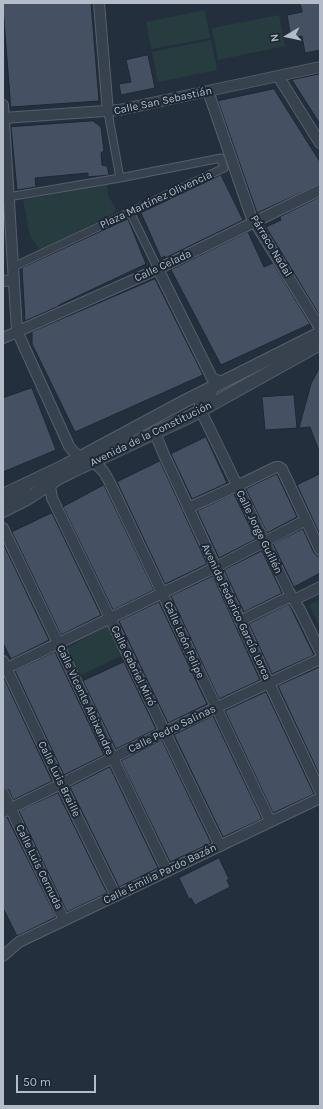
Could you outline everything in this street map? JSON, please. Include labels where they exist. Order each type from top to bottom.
[{"type":"street","points":[[99,3],[108,112],[120,178]]},
{"type":"street","name":"Calle San Sebastián","points":[[3,118],[108,112],[320,66]]},
{"type":"street","points":[[278,76],[320,143]]},
{"type":"street","name":"Párraco Nadal","points":[[208,91],[252,216],[320,328]]},
{"type":"street","points":[[3,105],[6,201],[14,280],[17,331],[69,446],[75,454],[93,462]]},
{"type":"street","name":"Plaza Martínez Olivencia","points":[[6,201],[221,158],[224,168],[12,267]]},
{"type":"street","name":"Calle Celada","points":[[3,338],[158,269],[320,190]]},
{"type":"street","points":[[130,212],[212,378],[222,382]]},
{"type":"street","points":[[3,281],[14,280]]},
{"type":"street","points":[[3,495],[66,465],[185,401],[320,333]]},
{"type":"street","name":"Avenida de la Constitución","points":[[3,511],[27,500],[50,486],[59,478],[157,433],[200,411],[320,344]]},
{"type":"street","points":[[200,411],[199,402],[201,399],[239,378],[254,366]]},
{"type":"street","name":"Calle Jorge Guillén","points":[[200,411],[292,598],[300,610],[320,651]]},
{"type":"street","name":"Avenida Federico García Lorca","points":[[157,433],[157,438],[188,508],[320,791]]},
{"type":"street","points":[[66,465],[69,446]]},
{"type":"street","name":"Calle León Felipe","points":[[93,462],[104,472],[110,483],[163,593],[215,708],[270,821]]},
{"type":"street","points":[[188,508],[276,467],[279,467],[282,469],[319,546]]},
{"type":"street","points":[[3,502],[19,494],[28,484]]},
{"type":"street","name":"Calle Gabriel Miró","points":[[50,486],[52,498],[220,846]]},
{"type":"street","points":[[4,666],[58,644],[216,567],[306,520]]},
{"type":"street","name":"Calle Vicente Aleixandre","points":[[3,528],[167,871]]},
{"type":"street","points":[[240,621],[320,587]]},
{"type":"street","name":"Calle Pedro Salinas","points":[[7,810],[164,732],[320,659]]},
{"type":"street","name":"Calle Luis Braille","points":[[4,666],[60,784],[116,896]]},
{"type":"street","name":"Calle Luis Cernuda","points":[[3,793],[7,810],[64,920]]},
{"type":"street","name":"Calle Emilia Pardo Bazán","points":[[4,952],[19,942],[64,920],[320,798]]},
{"type":"green space","points":[[205,10],[210,38],[151,49],[146,22]]},
{"type":"green space","points":[[279,15],[285,46],[218,60],[212,28]]},
{"type":"green space","points":[[211,40],[217,70],[158,82],[152,52]]},
{"type":"green space","points":[[107,183],[108,196],[117,210],[109,216],[40,250],[30,236],[23,200]]},
{"type":"green space","points":[[320,599],[320,628],[309,605]]},
{"type":"green space","points":[[109,625],[123,655],[81,675],[67,648]]},
{"type":"building","points":[[3,3],[91,3],[99,101],[11,107]]},
{"type":"building","points":[[300,3],[320,3],[320,50],[305,53],[302,36],[291,38],[287,15],[302,12]]},
{"type":"building","points":[[148,55],[155,88],[121,95],[119,84],[131,82],[126,60]]},
{"type":"building","points":[[320,74],[320,124],[292,80]]},
{"type":"building","points":[[274,89],[320,162],[320,184],[257,213],[218,101]]},
{"type":"building","points":[[93,121],[101,127],[104,151],[101,153],[102,165],[107,166],[109,175],[88,177],[88,173],[35,178],[36,187],[17,190],[11,127]]},
{"type":"building","points":[[221,175],[243,220],[165,258],[165,256],[161,258],[141,213]]},
{"type":"building","points":[[320,197],[320,316],[266,227],[281,220],[280,217]]},
{"type":"building","points":[[128,219],[146,264],[25,321],[22,268]]},
{"type":"building","points":[[248,232],[264,267],[273,263],[310,324],[221,365],[171,270]]},
{"type":"building","points":[[155,279],[203,375],[75,432],[32,344],[32,332]]},
{"type":"building","points":[[320,367],[319,451],[310,427],[299,428],[311,384]]},
{"type":"building","points":[[32,388],[56,450],[3,472],[3,398]]},
{"type":"building","points":[[294,395],[297,428],[265,430],[262,397]]},
{"type":"building","points":[[206,437],[227,483],[192,499],[171,454]]},
{"type":"building","points":[[160,461],[207,564],[165,584],[117,482]]},
{"type":"building","points":[[277,474],[297,517],[267,533],[246,489]]},
{"type":"building","points":[[320,474],[320,535],[297,485]]},
{"type":"building","points":[[104,485],[154,590],[113,610],[63,507]]},
{"type":"building","points":[[234,494],[256,539],[219,558],[197,511]]},
{"type":"building","points":[[52,513],[101,615],[61,635],[12,532]]},
{"type":"building","points":[[303,529],[314,553],[317,556],[320,556],[320,573],[294,587],[273,544]]},
{"type":"building","points":[[3,543],[49,640],[11,659],[3,643]]},
{"type":"building","points":[[262,551],[282,593],[244,612],[224,570]]},
{"type":"building","points":[[213,576],[260,680],[219,699],[171,596]]},
{"type":"building","points":[[159,602],[207,704],[168,723],[119,621]]},
{"type":"building","points":[[289,604],[314,655],[272,674],[249,624]]},
{"type":"building","points":[[55,652],[104,755],[64,775],[15,671]]},
{"type":"building","points":[[124,662],[156,729],[116,749],[83,681]]},
{"type":"building","points":[[320,667],[320,776],[278,686]]},
{"type":"building","points":[[3,676],[52,781],[13,800],[9,790],[3,787]]},
{"type":"building","points":[[266,692],[314,794],[273,813],[225,711]]},
{"type":"building","points":[[213,716],[262,819],[223,837],[174,735]]},
{"type":"building","points":[[162,740],[211,843],[170,862],[121,761]]},
{"type":"building","points":[[110,767],[158,868],[119,887],[70,787]]},
{"type":"building","points":[[58,793],[107,893],[67,912],[19,811]]},
{"type":"building","points":[[7,817],[56,917],[17,936],[3,908],[3,818]]},
{"type":"building","points":[[219,858],[229,879],[227,880],[230,887],[195,905],[191,898],[189,899],[179,878]]}]
